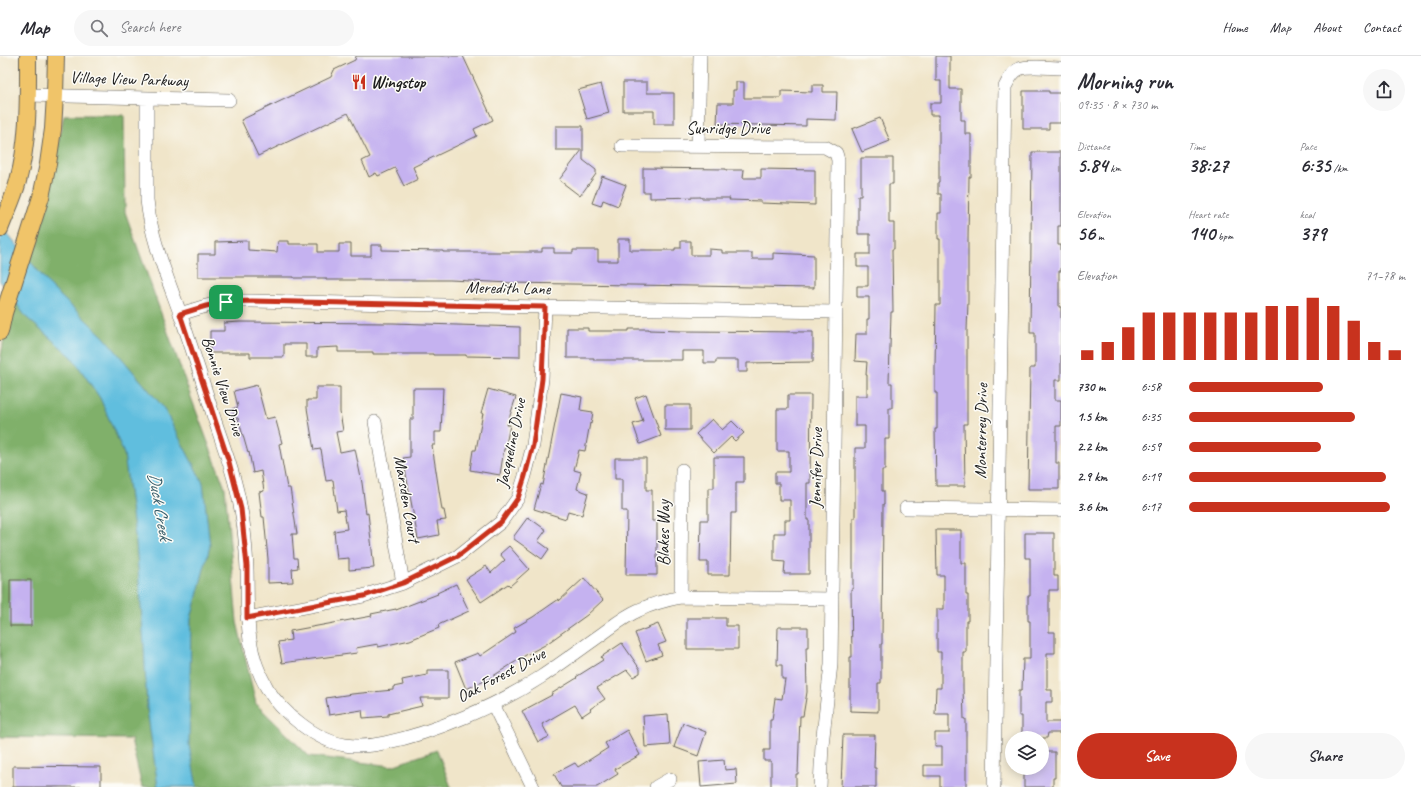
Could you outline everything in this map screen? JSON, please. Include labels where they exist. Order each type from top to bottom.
[{"type":"main road","points":[[0,229],[18,181],[26,137],[28,56]]},
{"type":"main road","points":[[0,332],[2,312],[41,197],[49,157],[56,95],[56,56]]},
{"type":"street","points":[[698,146],[700,56]]},
{"type":"street","name":"Monterrey Drive","points":[[994,787],[1005,87],[1010,77],[1018,69],[1061,68]]},
{"type":"street","name":"Village View Parkway","points":[[28,95],[229,100]]},
{"type":"street","name":"Bonnie View Drive","points":[[147,98],[148,214],[163,269],[180,314],[229,462],[241,509],[247,566],[247,618]]},
{"type":"street","name":"Sunridge Drive","points":[[622,146],[825,147],[833,151]]},
{"type":"street","name":"Jennifer Drive","points":[[820,787],[822,745],[831,664],[838,160],[836,153],[833,151]]},
{"type":"street","name":"Meredith Lane","points":[[180,314],[226,302],[252,301],[836,312]]},
{"type":"street","name":"Jacqueline Drive","points":[[247,618],[364,596],[403,583],[458,556],[501,522],[518,498],[533,445],[542,379],[545,307]]},
{"type":"street","name":"Marsden Court","points":[[375,422],[403,583]]},
{"type":"street","name":"Blakes Way","points":[[681,597],[682,470]]},
{"type":"street","points":[[906,508],[1061,510]]},
{"type":"street","name":"Oak Forest Drive","points":[[247,618],[249,642],[253,659],[268,690],[292,717],[322,737],[334,743],[358,746],[385,743],[450,722],[493,704],[540,678],[616,623],[637,611],[662,601],[681,597],[832,599]]},
{"type":"street","points":[[493,704],[533,787]]},
{"type":"street","points":[[656,787],[670,779]]},
{"type":"green space","points":[[64,115],[124,115],[125,212],[225,488],[237,622],[256,704],[309,756],[392,766],[437,750],[451,787],[142,787],[131,739],[0,737],[0,362],[6,326],[40,230]]},
{"type":"water","name":"Duck Creek","points":[[0,224],[52,288],[104,337],[163,407],[203,483],[210,546],[191,619],[189,745],[197,787],[158,787],[147,709],[136,543],[124,454],[100,398],[72,357],[26,317],[0,281]]},
{"type":"building","points":[[356,56],[463,56],[493,120],[474,129],[477,136],[413,167],[418,179],[404,186],[395,168],[378,176],[376,173],[369,177],[362,161],[370,157],[348,113],[258,156],[241,120],[331,77],[334,70],[355,60]]},
{"type":"building","points":[[936,56],[950,56],[950,89],[961,89],[961,120],[965,120],[965,134],[971,134],[971,177],[969,177],[968,239],[967,424],[964,424],[965,486],[936,486],[936,305],[940,305],[940,239],[938,239],[938,213],[941,213],[941,194],[938,194],[939,115],[930,115],[930,103],[941,103],[941,81],[936,81]]},
{"type":"building","points":[[623,82],[647,82],[647,93],[674,93],[674,124],[654,124],[654,111],[623,111]]},
{"type":"building","points":[[736,82],[744,82],[744,98],[781,98],[781,91],[812,92],[812,85],[823,85],[823,92],[837,92],[836,120],[806,119],[806,126],[717,124],[718,103],[733,103],[733,90],[736,90]]},
{"type":"building","points":[[601,84],[609,113],[587,119],[578,90]]},
{"type":"building","points":[[1023,91],[1049,91],[1049,93],[1061,93],[1061,123],[1049,123],[1049,129],[1023,129]]},
{"type":"building","points":[[880,118],[890,141],[862,152],[852,129]]},
{"type":"building","points":[[556,126],[583,126],[583,160],[596,170],[596,174],[580,196],[559,180],[582,150],[556,150]]},
{"type":"building","points":[[1032,152],[1061,152],[1061,226],[1058,226],[1058,245],[1061,245],[1059,307],[1061,307],[1061,380],[1055,380],[1055,400],[1061,400],[1061,426],[1056,426],[1056,463],[1059,463],[1059,489],[1028,489],[1030,368],[1035,368],[1035,333],[1030,333]]},
{"type":"building","points":[[861,158],[893,158],[893,184],[889,184],[889,223],[894,223],[894,249],[892,249],[893,312],[891,312],[889,383],[892,383],[892,408],[889,408],[889,439],[885,439],[885,470],[882,470],[882,491],[884,491],[884,504],[882,644],[881,683],[878,683],[878,712],[850,711],[850,657],[852,657],[851,589],[853,589],[853,518],[855,518],[855,448],[865,448],[865,426],[855,426],[855,396],[867,396],[867,362],[855,361],[856,334],[867,334],[867,319],[869,319],[869,297],[857,297],[857,286],[868,286],[868,267],[857,267],[857,254],[870,254],[870,234],[858,234],[858,196],[861,196]]},
{"type":"building","points":[[643,168],[744,170],[743,178],[761,178],[761,169],[815,170],[815,205],[761,203],[761,201],[729,200],[730,198],[650,198],[650,192],[643,192]]},
{"type":"building","points":[[602,176],[626,185],[618,206],[603,200],[601,206],[592,203]]},
{"type":"building","points":[[618,239],[630,239],[630,250],[675,250],[675,248],[681,248],[681,241],[691,241],[691,255],[709,255],[709,249],[722,250],[722,253],[752,253],[752,259],[773,259],[773,253],[814,255],[814,288],[511,283],[450,280],[326,280],[326,278],[294,277],[198,277],[198,254],[215,254],[215,242],[248,241],[248,250],[277,252],[278,241],[289,241],[289,244],[318,244],[318,252],[339,252],[339,244],[351,244],[351,256],[371,256],[371,245],[382,245],[382,250],[443,252],[542,252],[542,248],[554,248],[554,253],[573,253],[573,250],[598,250],[598,261],[618,261]]},
{"type":"building","points":[[224,323],[393,323],[520,327],[520,357],[433,354],[373,354],[373,352],[338,352],[338,347],[317,348],[317,357],[306,357],[306,344],[284,344],[284,357],[250,357],[250,353],[210,353],[210,331],[224,331]]},
{"type":"building","points":[[567,328],[588,328],[588,331],[629,331],[629,329],[649,329],[682,331],[813,332],[813,362],[747,363],[747,372],[738,372],[738,360],[716,360],[716,363],[704,363],[704,351],[682,351],[682,360],[594,360],[594,358],[567,358]]},
{"type":"building","points":[[257,385],[266,419],[275,417],[282,443],[279,444],[287,488],[290,488],[297,534],[292,534],[294,558],[297,558],[298,568],[292,569],[293,582],[268,583],[268,559],[264,517],[262,517],[259,492],[264,491],[261,471],[253,473],[249,452],[248,453],[238,418],[235,418],[232,409],[238,407],[234,391]]},
{"type":"building","points":[[316,387],[340,387],[340,412],[343,431],[336,432],[340,452],[355,449],[362,483],[366,514],[368,513],[374,568],[349,570],[349,558],[337,559],[334,531],[347,529],[344,510],[337,511],[333,480],[326,481],[321,449],[314,450],[307,400],[316,400]]},
{"type":"building","points":[[413,388],[443,388],[441,432],[435,432],[435,445],[432,445],[442,510],[444,510],[446,520],[437,521],[439,535],[418,539],[403,458],[410,457],[410,419],[413,419]]},
{"type":"building","points":[[488,389],[516,397],[507,425],[510,425],[500,475],[470,470],[473,450],[476,450],[483,413],[481,413]]},
{"type":"building","points":[[561,393],[582,397],[580,410],[593,412],[585,451],[579,450],[574,470],[581,472],[577,489],[588,493],[582,515],[568,511],[566,519],[534,509],[541,484],[543,485]]},
{"type":"building","points":[[646,394],[661,436],[640,444],[633,424],[643,421],[635,398]]},
{"type":"building","points":[[788,395],[811,395],[810,483],[807,483],[809,574],[784,574],[785,562],[774,561],[774,533],[785,533],[785,520],[790,520],[790,500],[779,500],[779,483],[775,483],[775,472],[789,472],[789,451],[777,451],[777,409],[788,409]]},
{"type":"building","points":[[665,405],[690,405],[690,430],[665,430]]},
{"type":"building","points":[[712,419],[722,430],[732,421],[744,433],[735,441],[731,437],[714,453],[696,434]]},
{"type":"building","points":[[714,457],[744,457],[744,482],[736,482],[736,513],[731,513],[730,575],[708,575],[708,562],[700,562],[701,520],[708,520],[708,488],[714,488]]},
{"type":"building","points":[[615,458],[646,458],[646,490],[652,490],[652,521],[657,521],[657,575],[626,575],[627,511],[622,511],[622,479],[615,479]]},
{"type":"building","points":[[528,517],[546,530],[538,541],[549,549],[542,559],[514,539],[514,536]]},
{"type":"building","points":[[936,530],[961,530],[961,563],[966,563],[968,621],[966,621],[966,652],[963,652],[963,688],[964,719],[966,719],[966,787],[940,787],[940,776],[924,776],[924,765],[942,765],[942,746],[935,746],[935,733],[949,733],[949,714],[935,714],[936,688],[941,688],[941,652],[937,652],[937,609],[944,609],[944,575],[937,575]]},
{"type":"building","points":[[1025,533],[1054,533],[1054,576],[1058,576],[1058,590],[1049,590],[1049,632],[1055,632],[1055,653],[1047,653],[1047,690],[1052,690],[1052,702],[1046,702],[1046,722],[1061,722],[1061,733],[1049,733],[1049,731],[1022,731],[1022,716],[1019,716],[1019,690],[1022,690],[1023,659],[1030,659],[1030,621],[1028,621],[1028,596],[1030,596],[1030,558],[1025,558]]},
{"type":"building","points":[[509,546],[529,569],[510,586],[508,584],[481,602],[466,579],[486,566],[491,573],[505,560],[500,554]]},
{"type":"building","points":[[584,578],[603,600],[587,615],[545,645],[526,655],[487,680],[466,689],[455,662],[478,653],[480,656],[516,632],[514,628],[559,599],[559,601]]},
{"type":"building","points":[[10,580],[31,580],[31,626],[10,626]]},
{"type":"building","points":[[456,584],[469,611],[438,625],[439,628],[410,640],[378,647],[378,644],[356,648],[357,653],[282,663],[278,642],[291,640],[290,631],[372,616],[371,614],[396,610],[438,594],[437,593]]},
{"type":"building","points":[[687,618],[726,618],[726,626],[738,626],[738,649],[687,649]]},
{"type":"building","points":[[658,624],[666,642],[658,645],[662,655],[646,661],[635,633]]},
{"type":"building","points":[[778,627],[808,627],[808,647],[806,647],[807,692],[803,716],[800,716],[798,774],[796,774],[796,787],[771,787],[771,761],[764,761],[764,750],[770,750],[770,720],[772,720],[775,698],[782,699],[785,679],[782,679],[782,665],[777,665]]},
{"type":"building","points":[[622,643],[640,669],[640,673],[633,677],[627,670],[597,688],[605,699],[582,716],[575,705],[542,724],[549,737],[538,742],[522,711],[552,695],[551,694],[577,678],[576,677],[603,660],[601,657]]},
{"type":"building","points":[[427,670],[448,670],[448,698],[420,698],[422,706],[388,714],[388,716],[363,718],[362,710],[329,715],[326,698],[393,690],[393,687],[403,685],[402,680],[427,675]]},
{"type":"building","points":[[668,714],[670,745],[645,747],[643,716]]},
{"type":"building","points":[[683,723],[706,732],[698,756],[674,747]]},
{"type":"building","points":[[627,730],[640,755],[615,769],[618,774],[597,787],[561,787],[554,774],[575,763],[578,767],[608,748],[605,743]]},
{"type":"building","points":[[843,735],[875,735],[874,768],[876,768],[876,787],[841,787]]},
{"type":"building","points":[[1049,752],[1055,752],[1055,778],[1053,778],[1053,787],[1024,787],[1024,775],[1049,775]]},
{"type":"building","points":[[724,760],[725,770],[736,769],[737,784],[701,787],[699,762]]},
{"type":"building","points":[[13,766],[101,767],[101,787],[13,787]]},
{"type":"place","name":"Wingstop","points":[[359,82]]},
{"type":"route","points":[[252,301],[545,307],[542,379],[533,445],[518,498],[501,522],[458,556],[403,583],[364,596],[247,618],[247,566],[241,509],[229,462],[180,314],[226,302],[252,301]]}]
